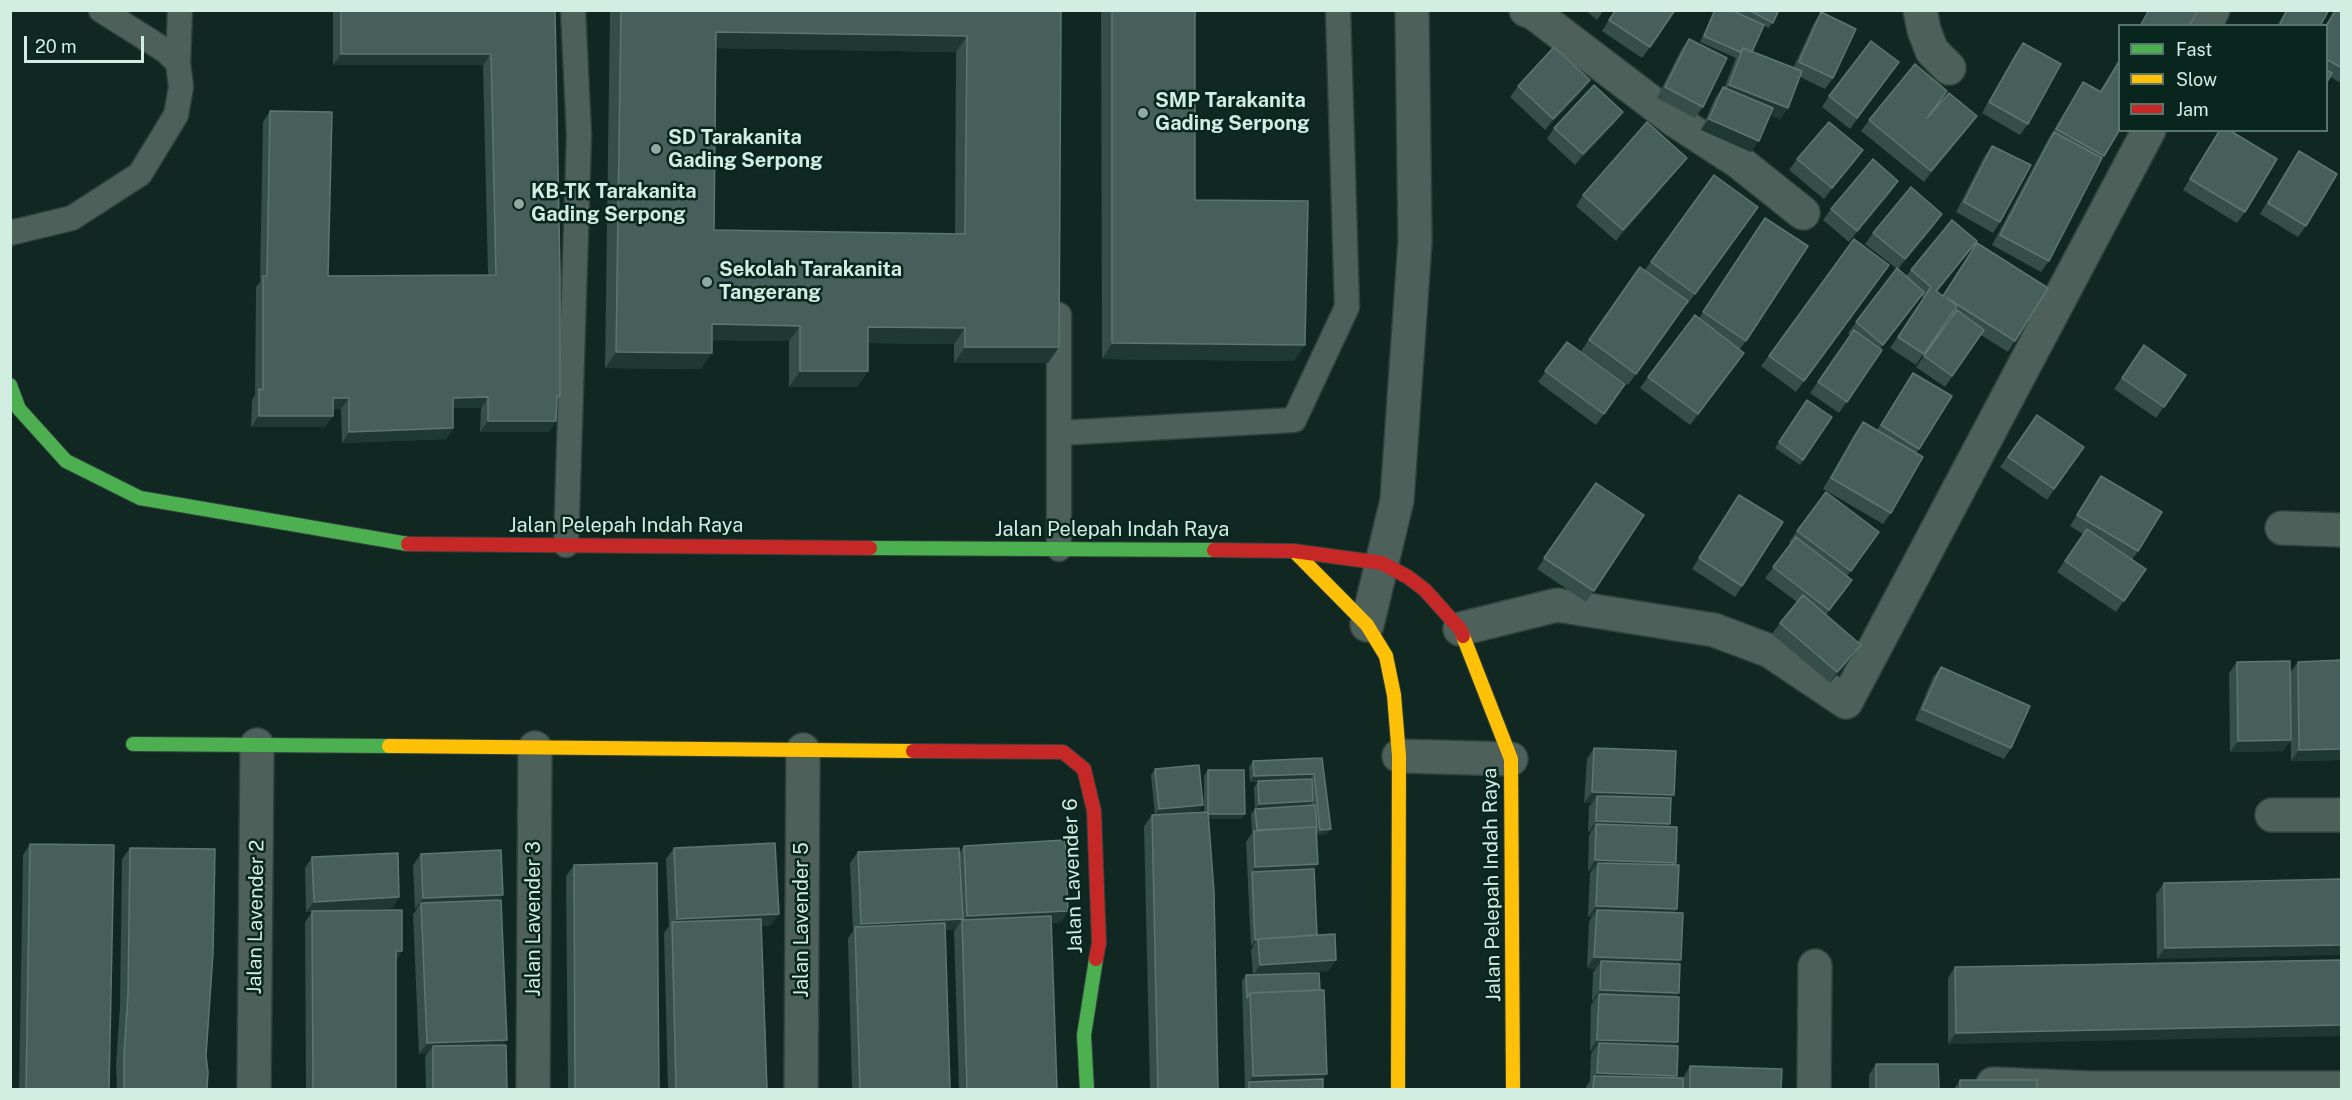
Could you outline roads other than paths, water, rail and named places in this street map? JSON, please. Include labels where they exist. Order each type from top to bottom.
[{"type":"street","points":[[1367,625],[1397,500],[1415,241],[1412,10]]},
{"type":"street","points":[[1526,10],[1534,12],[1676,121],[1738,162],[1803,213]]},
{"type":"street","points":[[1920,10],[1932,51],[1949,68]]},
{"type":"street","points":[[2206,24],[2213,10]]},
{"type":"street","points":[[1460,629],[1557,605],[1714,630],[1770,651],[1846,702],[2148,132]]},
{"type":"street","name":"Jalan Pelepah Indah Raya","points":[[10,385],[20,409],[66,461],[140,498],[408,544],[1294,551],[1382,564],[1408,577],[1425,590],[1460,629],[1511,759],[1514,1089]]},
{"type":"street","points":[[2282,528],[2342,530]]},
{"type":"street","points":[[1294,551],[1367,625],[1386,656],[1394,695],[1399,756],[1398,1089]]},
{"type":"street","points":[[133,744],[802,750]]},
{"type":"street","name":"Jalan Lavender 2","points":[[254,1089],[257,745]]},
{"type":"street","name":"Jalan Lavender 3","points":[[533,1089],[535,748]]},
{"type":"street","name":"Jalan Lavender 6","points":[[802,750],[1063,752],[1084,769],[1094,811],[1099,944],[1084,1035],[1086,1089]]},
{"type":"street","name":"Jalan Lavender 5","points":[[801,1089],[802,750]]},
{"type":"street","points":[[1399,756],[1511,759]]},
{"type":"street","points":[[2272,815],[2342,815]]},
{"type":"street","points":[[1814,1089],[1815,966]]},
{"type":"street","points":[[1965,1083],[2090,1088],[2342,1088]]},
{"type":"lane","points":[[101,10],[166,51],[178,63]]},
{"type":"lane","points":[[10,233],[72,218],[140,174],[176,115],[182,87],[178,63],[180,10]]},
{"type":"lane","points":[[566,545],[579,135],[573,10]]},
{"type":"lane","points":[[1059,433],[1294,420],[1347,307],[1338,10]]},
{"type":"lane","points":[[1059,290],[1059,549]]},
{"type":"place","name":"SMP Tarakanita Gading Serpong","points":[[1143,113]]},
{"type":"place","name":"SD Tarakanita Gading Serpong","points":[[656,149]]},
{"type":"place","name":"KB-TK Tarakanita Gading Serpong","points":[[519,204]]},
{"type":"place","name":"Sekolah Tarakanita Tangerang","points":[[707,282]]}]
